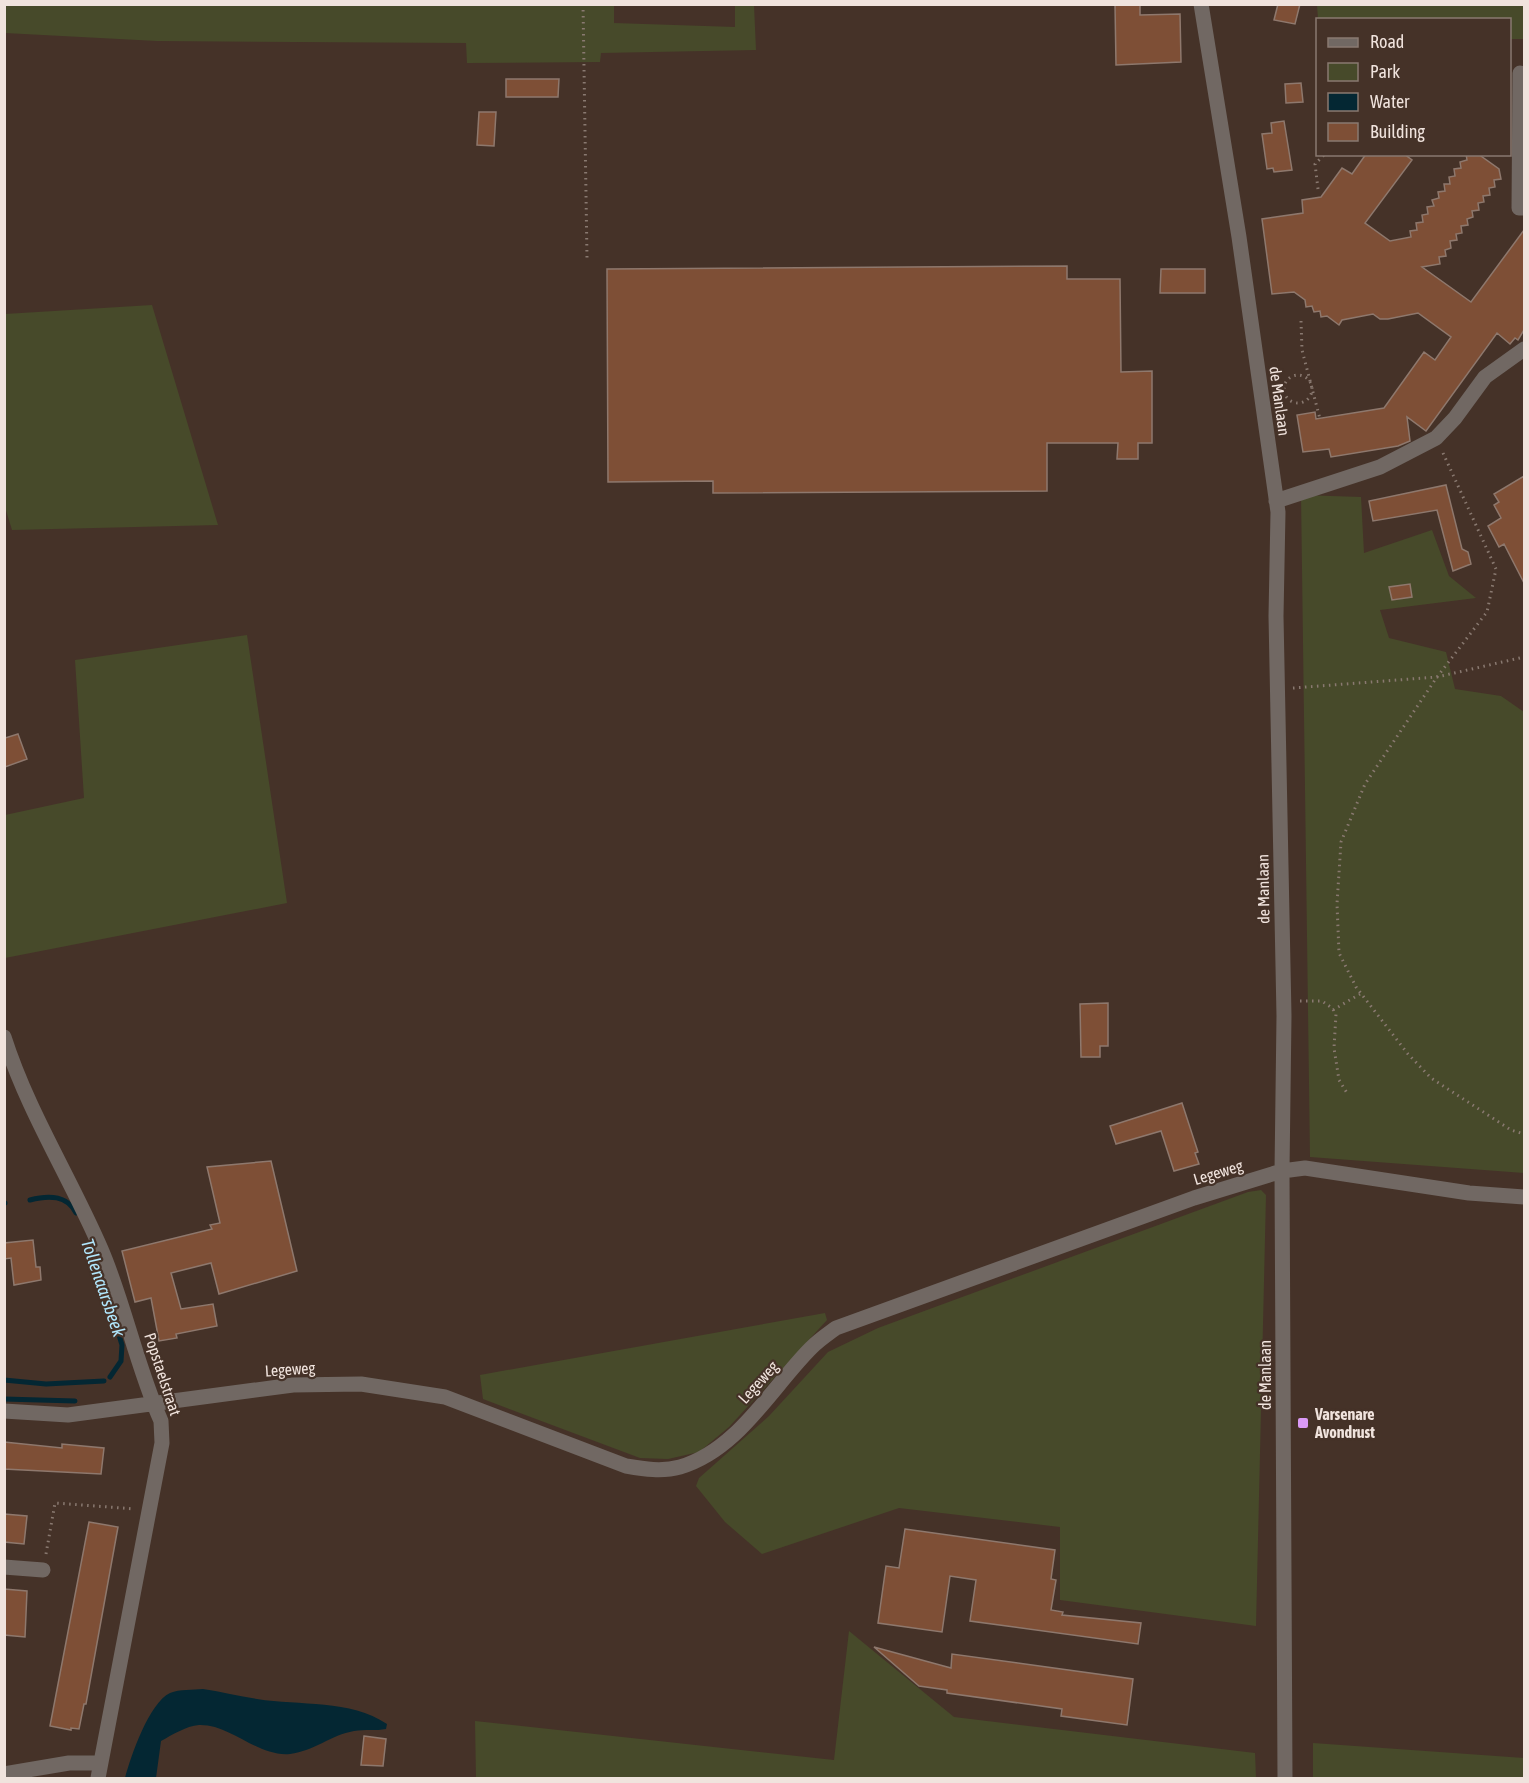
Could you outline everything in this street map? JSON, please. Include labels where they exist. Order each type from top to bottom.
[{"type":"street","name":"de Manlaan","points":[[1201,4],[1239,237],[1276,501],[1277,690],[1284,1001],[1282,1171],[1285,1779]]},
{"type":"street","points":[[1520,73],[1519,208],[1524,208]]},
{"type":"street","points":[[1276,501],[1380,466],[1436,438],[1455,418],[1485,377],[1524,349]]},
{"type":"street","name":"Popstaelstraat","points":[[4,1037],[25,1095],[113,1278],[152,1402],[161,1421],[162,1443],[98,1779]]},
{"type":"street","name":"Legeweg","points":[[4,1411],[68,1415],[293,1385],[361,1384],[445,1397],[626,1466],[654,1471],[680,1467],[705,1457],[729,1438],[812,1347],[836,1328],[1194,1198],[1282,1171],[1305,1168],[1469,1192],[1524,1197]]},
{"type":"street","points":[[4,1567],[43,1570]]},
{"type":"street","points":[[4,1774],[69,1763],[101,1763]]},
{"type":"path","points":[[584,4],[587,258]]},
{"type":"path","points":[[1318,189],[1316,164],[1323,156]]},
{"type":"path","points":[[1301,321],[1302,350],[1320,419]]},
{"type":"path","points":[[1297,374],[1306,376],[1312,384],[1312,394],[1301,403],[1291,401],[1284,390],[1286,381],[1297,374]]},
{"type":"path","points":[[1436,438],[1496,568],[1487,612],[1437,677],[1365,784],[1341,842],[1337,904],[1340,953],[1361,994],[1408,1054],[1431,1078],[1511,1130],[1524,1134]]},
{"type":"path","points":[[1277,690],[1437,677],[1524,657]]},
{"type":"path","points":[[1333,1010],[1361,994]]},
{"type":"path","points":[[1284,1001],[1322,1000],[1336,1014],[1334,1048],[1339,1080],[1347,1093]]},
{"type":"path","points":[[43,1570],[55,1503],[150,1510]]},
{"type":"green space","points":[[5,4],[614,4],[614,23],[735,27],[735,5],[754,5],[756,50],[601,53],[600,62],[467,63],[466,43],[157,41],[5,33]]},
{"type":"green space","points":[[1317,5],[1524,5],[1524,39],[1511,39],[1511,18],[1318,18]]},
{"type":"green space","points":[[152,305],[218,525],[12,530],[4,504],[5,314]]},
{"type":"green space","points":[[1301,495],[1361,497],[1364,553],[1432,530],[1449,576],[1476,598],[1380,610],[1389,638],[1446,652],[1455,689],[1501,696],[1524,712],[1524,1173],[1310,1157]]},
{"type":"green space","points":[[247,635],[287,903],[5,958],[5,815],[84,798],[75,660]]},
{"type":"green space","points":[[1261,1190],[1266,1195],[1256,1626],[1060,1600],[1060,1527],[899,1508],[762,1554],[725,1522],[696,1486],[699,1478],[769,1416],[828,1352],[878,1328],[1248,1192]]},
{"type":"green space","points":[[825,1313],[827,1320],[729,1427],[699,1452],[668,1459],[640,1458],[483,1399],[480,1375]]},
{"type":"green space","points":[[849,1631],[954,1717],[1255,1753],[1256,1778],[476,1778],[475,1721],[834,1760]]},
{"type":"green space","points":[[1313,1743],[1524,1758],[1524,1778],[1313,1778]]},
{"type":"water","points":[[203,1689],[257,1699],[341,1707],[373,1716],[387,1724],[386,1729],[358,1730],[307,1750],[278,1754],[266,1751],[222,1730],[199,1725],[179,1731],[161,1741],[156,1778],[125,1778],[148,1718],[162,1699],[170,1693],[182,1690]]},
{"type":"building","points":[[1115,4],[1140,4],[1140,15],[1180,14],[1181,62],[1116,65]]},
{"type":"building","points":[[1278,4],[1300,4],[1295,24],[1274,20]]},
{"type":"building","points":[[506,79],[559,79],[558,97],[506,97]]},
{"type":"building","points":[[1301,83],[1303,102],[1286,103],[1285,84]]},
{"type":"building","points":[[479,112],[496,112],[494,146],[477,145]]},
{"type":"building","points":[[1284,121],[1292,170],[1274,172],[1273,168],[1267,169],[1262,134],[1272,133],[1271,123]]},
{"type":"building","points":[[1365,156],[1407,156],[1412,160],[1365,223],[1390,241],[1411,237],[1410,231],[1417,230],[1416,223],[1423,222],[1422,215],[1428,214],[1427,207],[1434,206],[1432,200],[1439,198],[1438,192],[1445,191],[1444,184],[1450,184],[1449,177],[1455,176],[1454,169],[1461,168],[1460,162],[1467,160],[1466,156],[1481,156],[1499,169],[1501,179],[1494,180],[1495,187],[1489,188],[1490,195],[1483,196],[1484,202],[1478,203],[1479,210],[1472,211],[1473,217],[1467,219],[1468,225],[1461,226],[1462,233],[1456,234],[1457,240],[1450,241],[1451,248],[1445,250],[1446,256],[1439,257],[1440,264],[1422,267],[1471,302],[1524,230],[1524,330],[1518,340],[1515,338],[1510,344],[1497,333],[1426,431],[1407,417],[1410,441],[1398,446],[1331,457],[1329,449],[1303,452],[1297,415],[1315,412],[1316,419],[1384,408],[1424,352],[1435,360],[1451,337],[1418,313],[1388,319],[1380,319],[1373,314],[1342,320],[1339,325],[1327,316],[1321,317],[1320,311],[1314,312],[1312,306],[1306,307],[1305,300],[1294,292],[1272,294],[1262,219],[1303,213],[1302,200],[1321,197],[1342,168],[1352,174]]},
{"type":"building","points":[[1067,266],[1067,279],[1120,279],[1121,372],[1152,371],[1152,443],[1138,443],[1138,459],[1117,459],[1118,443],[1047,443],[1047,491],[713,493],[713,481],[608,482],[607,269]]},
{"type":"building","points":[[1161,269],[1205,269],[1205,293],[1160,293]]},
{"type":"building","points":[[1524,476],[1524,583],[1504,544],[1499,547],[1488,526],[1501,518],[1494,505],[1499,502],[1494,494]]},
{"type":"building","points":[[1446,485],[1462,549],[1468,552],[1471,564],[1453,571],[1437,510],[1373,521],[1369,501]]},
{"type":"building","points":[[1410,584],[1412,597],[1392,600],[1389,587]]},
{"type":"building","points":[[18,734],[27,759],[5,767],[5,738]]},
{"type":"building","points":[[1108,1003],[1108,1046],[1100,1046],[1100,1057],[1081,1057],[1080,1004]]},
{"type":"building","points":[[1182,1103],[1198,1152],[1195,1153],[1199,1164],[1174,1171],[1161,1131],[1116,1144],[1110,1126]]},
{"type":"building","points":[[271,1161],[297,1271],[219,1294],[211,1263],[171,1273],[181,1309],[213,1304],[217,1326],[176,1334],[177,1338],[159,1341],[151,1298],[135,1302],[122,1251],[212,1229],[210,1225],[220,1223],[207,1167]]},
{"type":"building","points":[[33,1240],[36,1267],[40,1267],[41,1280],[14,1285],[11,1258],[4,1259],[4,1243]]},
{"type":"building","points":[[4,1442],[62,1448],[62,1444],[104,1448],[101,1474],[4,1469]]},
{"type":"building","points":[[4,1514],[27,1516],[24,1544],[4,1542]]},
{"type":"building","points":[[89,1522],[118,1527],[86,1704],[84,1704],[79,1729],[71,1728],[71,1730],[50,1726]]},
{"type":"building","points":[[905,1529],[1055,1550],[1051,1579],[1056,1580],[1051,1610],[1063,1612],[1062,1615],[1141,1623],[1138,1644],[970,1621],[976,1580],[950,1576],[942,1632],[878,1623],[886,1566],[899,1568]]},
{"type":"building","points":[[4,1589],[27,1591],[25,1637],[4,1635]]},
{"type":"building","points":[[874,1647],[951,1668],[952,1654],[1133,1679],[1127,1725],[1061,1716],[1062,1709],[947,1693],[947,1690],[919,1686]]},
{"type":"building","points":[[364,1736],[386,1739],[383,1766],[361,1765]]},
{"type":"waterway","name":"Tollenaarsbeek","points":[[30,1200],[44,1197],[57,1198],[68,1203],[76,1213]]},
{"type":"waterway","name":"Tollenaarsbeek","points":[[94,1251],[122,1345],[121,1361],[110,1377]]},
{"type":"waterway","name":"Tollenaarsbeek","points":[[4,1380],[46,1384],[104,1381]]},
{"type":"waterway","name":"Tollenaarsbeek","points":[[4,1399],[75,1401]]},
{"type":"place","name":"Varsenare Avondrust","points":[[1303,1423]]}]
